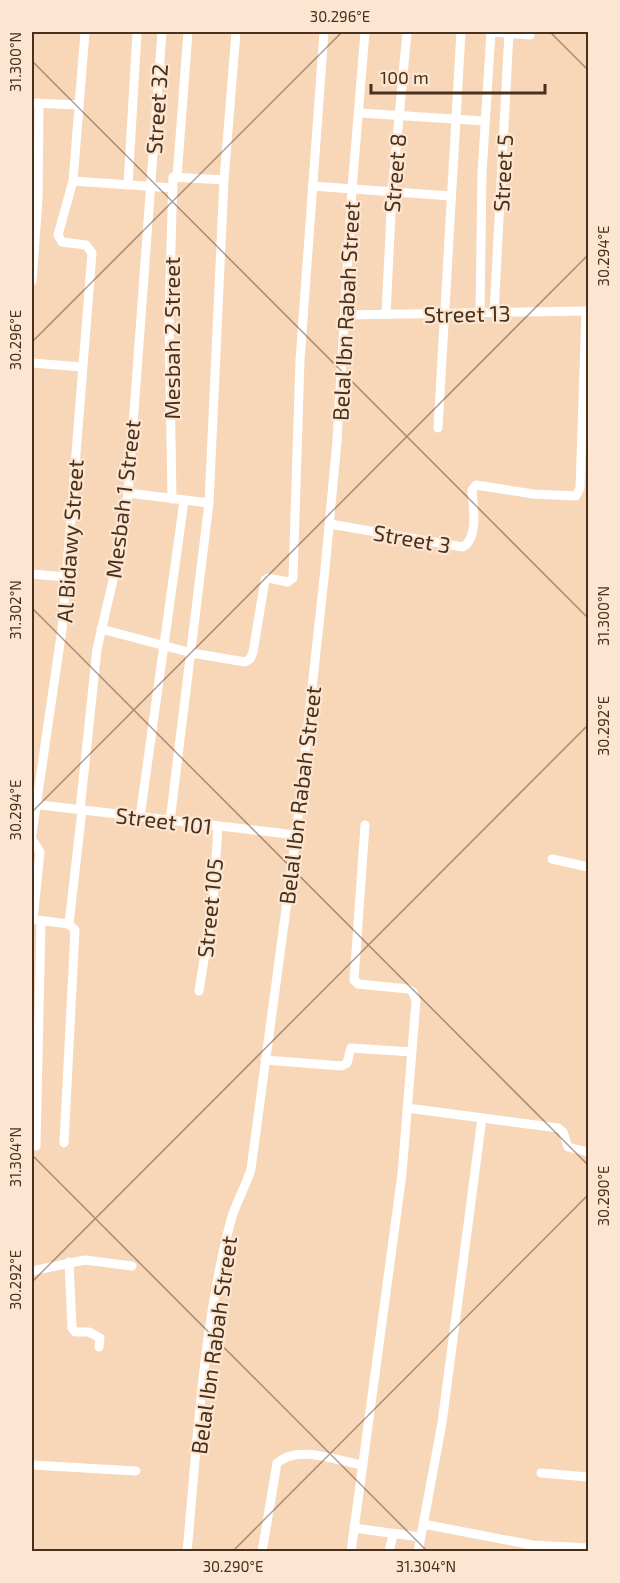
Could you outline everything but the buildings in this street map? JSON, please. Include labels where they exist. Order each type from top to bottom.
[{"type":"street","points":[[85,32],[73,182],[173,188]]},
{"type":"street","points":[[128,185],[137,32]]},
{"type":"street","name":"Street 32","points":[[151,186],[162,32]]},
{"type":"street","name":"Mesbah 2 Street","points":[[172,499],[170,318],[173,188],[188,32]]},
{"type":"street","points":[[170,820],[192,653],[208,503],[224,180],[236,32]]},
{"type":"street","points":[[101,629],[238,663],[250,659],[265,579],[288,582],[293,578],[300,360],[324,32]]},
{"type":"street","name":"Belal Ibn Rabah Street","points":[[187,1551],[197,1441],[215,1298],[231,1220],[251,1169],[296,836],[330,524],[352,189],[365,32]]},
{"type":"street","name":"Street 8","points":[[386,314],[392,192],[407,32]]},
{"type":"street","points":[[438,428],[454,119],[461,32]]},
{"type":"street","points":[[480,313],[484,121],[491,32],[530,34]]},
{"type":"street","name":"Street 5","points":[[494,313],[511,32]]},
{"type":"street","points":[[32,281],[38,199],[35,103],[79,105]]},
{"type":"street","points":[[360,113],[484,121]]},
{"type":"street","points":[[175,177],[224,180]]},
{"type":"street","name":"Al Bidawy Street","points":[[32,834],[34,804],[60,648],[92,253],[90,246],[65,243],[58,238],[61,218],[73,182]]},
{"type":"street","name":"Mesbah 1 Street","points":[[64,1143],[75,930],[69,924],[101,629],[117,563],[128,493],[151,186]]},
{"type":"street","points":[[312,186],[451,196]]},
{"type":"street","name":"Street 13","points":[[345,315],[587,311]]},
{"type":"street","name":"Street 3","points":[[330,524],[464,548],[469,544],[473,531],[472,490],[476,485],[532,494],[576,496],[580,488],[587,311]]},
{"type":"street","points":[[32,363],[82,367]]},
{"type":"street","points":[[128,493],[208,503]]},
{"type":"street","points":[[140,817],[184,501]]},
{"type":"street","points":[[32,574],[66,577]]},
{"type":"street","name":"Street 101","points":[[34,804],[296,836]]},
{"type":"street","points":[[351,1551],[402,1174],[416,1001],[413,992],[401,988],[358,984],[354,980],[365,825]]},
{"type":"street","name":"Street 105","points":[[199,991],[213,903],[218,826]]},
{"type":"street","points":[[32,839],[40,852],[35,920],[36,1146]]},
{"type":"street","points":[[552,860],[588,867]]},
{"type":"street","points":[[35,920],[69,924]]},
{"type":"street","points":[[265,1060],[342,1066],[347,1063],[351,1048],[412,1052]]},
{"type":"street","points":[[407,1108],[558,1128],[563,1132],[568,1147],[588,1152]]},
{"type":"street","points":[[418,1551],[450,1367],[482,1118]]},
{"type":"street","points":[[32,1271],[69,1262],[96,1260],[132,1266]]},
{"type":"street","points":[[69,1262],[72,1328],[75,1332],[96,1334],[100,1338],[99,1347]]},
{"type":"street","points":[[262,1551],[277,1463],[285,1456],[302,1454],[363,1465]]},
{"type":"street","points":[[32,1465],[136,1471]]},
{"type":"street","points":[[541,1473],[588,1476]]},
{"type":"street","points":[[423,1524],[532,1545],[588,1548]]},
{"type":"street","points":[[354,1528],[420,1537]]},
{"type":"street","points":[[389,1551],[393,1534]]}]
